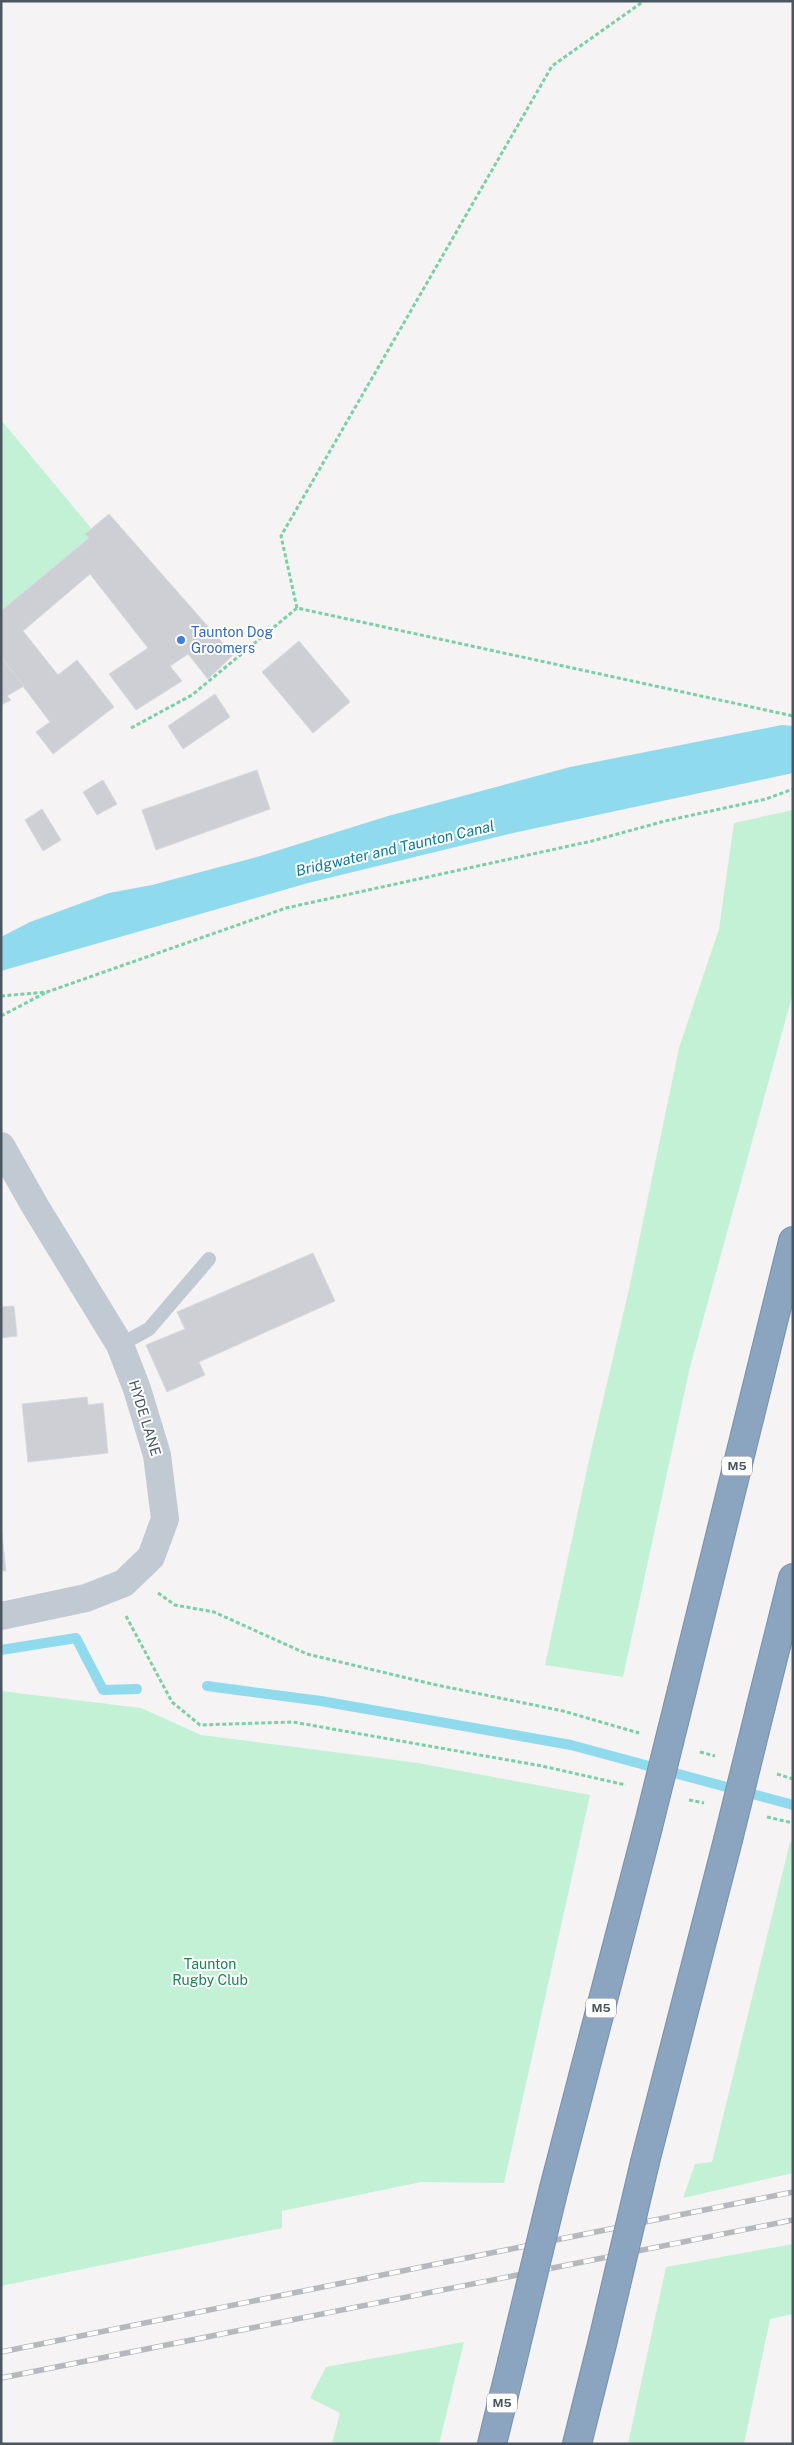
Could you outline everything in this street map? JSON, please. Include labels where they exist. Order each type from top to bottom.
[{"type":"highway","name":"M5","points":[[492,2444],[554,2188],[648,1826],[793,1241]]},
{"type":"highway","points":[[577,2444],[645,2162],[793,1578]]},
{"type":"street","name":"HYDE LANE","points":[[1,1146],[35,1206],[120,1345],[138,1389],[157,1455],[164,1519],[151,1557],[120,1583],[86,1598],[1,1616]]},
{"type":"lane","points":[[120,1345],[149,1329],[209,1259]]},
{"type":"path","points":[[297,608],[281,536],[552,66],[644,1]]},
{"type":"path","points":[[297,608],[793,716]]},
{"type":"path","points":[[131,728],[192,695],[297,608]]},
{"type":"path","points":[[1,1016],[47,992],[286,908],[592,841],[665,821],[766,799],[793,789]]},
{"type":"path","points":[[1,996],[47,992]]},
{"type":"path","points":[[629,1786],[542,1766],[293,1722],[200,1725],[172,1702],[127,1617],[120,1583],[148,1586],[175,1605],[214,1612],[306,1654],[432,1684],[563,1711],[640,1734]]},
{"type":"path","points":[[697,1751],[716,1756]]},
{"type":"path","points":[[774,1774],[793,1779]]},
{"type":"path","points":[[687,1799],[706,1804]]},
{"type":"path","points":[[764,1817],[793,1823]]},
{"type":"green space","points":[[1,420],[91,528],[85,534],[89,538],[1,611]]},
{"type":"green space","points":[[793,810],[793,993],[690,1367],[623,1677],[545,1665],[589,1460],[629,1289],[679,1048],[719,929],[734,823]]},
{"type":"green space","name":"Taunton Rugby Club","points":[[1,1691],[141,1708],[201,1735],[418,1763],[590,1795],[504,2183],[421,2182],[282,2211],[282,2228],[1,2286]]},
{"type":"green space","points":[[790,1842],[793,1843],[793,2173],[683,2198],[695,2164],[712,2162]]},
{"type":"green space","points":[[793,2244],[793,2314],[770,2319],[744,2444],[628,2444],[666,2267]]},
{"type":"green space","points":[[464,2342],[439,2444],[332,2444],[340,2413],[310,2398],[326,2367]]},
{"type":"water","name":"Bridgwater and Taunton Canal","points":[[782,725],[793,726],[793,773],[513,833],[308,883],[1,971],[1,937],[30,922],[109,893],[152,885],[257,857],[388,816],[570,767]]},
{"type":"building","name":"Taunton Dog Groomers","points":[[109,514],[233,655],[208,679],[188,654],[170,666],[182,681],[136,710],[109,674],[148,648],[90,574],[23,631],[58,675],[77,660],[114,707],[53,754],[36,732],[50,722],[1,657],[1,611],[89,538],[85,534]]},
{"type":"building","points":[[299,641],[350,702],[313,733],[262,672]]},
{"type":"building","points":[[1,657],[24,686],[7,696],[11,700],[1,705]]},
{"type":"building","points":[[215,694],[230,717],[183,749],[168,726]]},
{"type":"building","points":[[257,770],[270,809],[156,850],[142,810]]},
{"type":"building","points":[[103,780],[117,804],[97,815],[83,792]]},
{"type":"building","points":[[42,809],[61,840],[43,851],[25,820]]},
{"type":"building","points":[[313,1253],[335,1301],[199,1362],[205,1375],[167,1392],[146,1345],[185,1329],[177,1312]]},
{"type":"building","points":[[14,1306],[17,1336],[1,1338],[1,1307]]},
{"type":"building","points":[[87,1397],[88,1405],[103,1403],[108,1453],[28,1462],[22,1404]]},
{"type":"building","points":[[1,1526],[6,1571],[1,1571]]},
{"type":"waterway","points":[[1,1650],[76,1638],[103,1690],[137,1689]]},
{"type":"waterway","points":[[207,1686],[321,1701],[571,1745],[793,1805]]},
{"type":"railway","points":[[1,2352],[793,2192]]},
{"type":"railway","points":[[1,2378],[793,2220]]},
{"type":"place","name":"Taunton Dog Groomers","points":[[181,640]]}]
